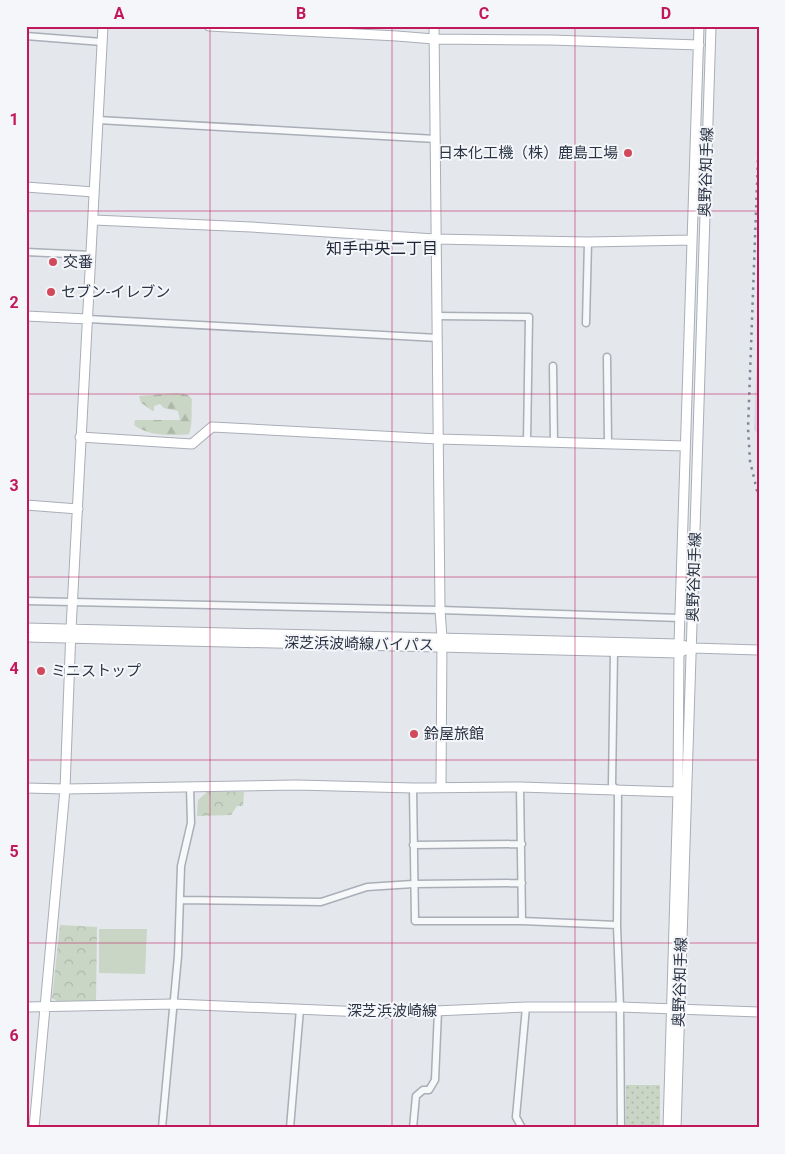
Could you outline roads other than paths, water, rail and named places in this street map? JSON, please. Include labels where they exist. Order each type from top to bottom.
[{"type":"street","points":[[34,1128],[47,1008],[65,789],[80,437],[94,220],[103,26]]},
{"type":"street","points":[[209,26],[434,39],[551,40],[699,45]]},
{"type":"street","points":[[434,26],[435,239],[442,642],[441,786]]},
{"type":"street","name":"奥野谷知手線","points":[[676,1128],[675,1009],[679,648],[699,26]]},
{"type":"street","name":"奥野谷知手線","points":[[668,1128],[692,648],[710,26]]},
{"type":"street","points":[[26,36],[102,42]]},
{"type":"street","points":[[98,120],[436,139]]},
{"type":"street","points":[[26,187],[94,192]]},
{"type":"street","points":[[94,220],[251,227],[435,239],[588,242],[692,240]]},
{"type":"street","points":[[586,323],[588,242]]},
{"type":"street","points":[[26,252],[91,255]]},
{"type":"street","points":[[26,316],[438,338]]},
{"type":"street","points":[[437,316],[529,317],[527,442]]},
{"type":"street","points":[[607,357],[608,444]]},
{"type":"street","points":[[553,366],[554,442]]},
{"type":"street","points":[[80,437],[192,444],[212,427],[438,439],[685,446]]},
{"type":"street","points":[[26,505],[78,509]]},
{"type":"street","points":[[26,601],[440,610],[680,618]]},
{"type":"street","name":"深芝浜波崎線バイパス","points":[[26,628],[71,633],[759,650]]},
{"type":"street","name":"深芝浜波崎線バイパス","points":[[26,637],[71,633]]},
{"type":"street","name":"深芝浜波崎線バイパス","points":[[442,642],[614,651],[679,648]]},
{"type":"street","points":[[614,651],[612,785],[618,791],[617,924],[621,1128]]},
{"type":"street","points":[[26,788],[296,785],[413,788],[441,786],[520,787],[678,792]]},
{"type":"street","points":[[162,1128],[174,1004],[181,900],[181,866],[191,823],[190,787]]},
{"type":"street","points":[[520,787],[522,921]]},
{"type":"street","points":[[413,788],[415,921],[522,921],[617,924]]},
{"type":"street","points":[[413,845],[522,844]]},
{"type":"street","points":[[181,900],[321,902],[367,886],[522,883]]},
{"type":"street","name":"深芝浜波崎線","points":[[26,1007],[174,1004],[388,1013],[526,1007],[620,1007],[759,1012]]},
{"type":"street","points":[[522,1128],[516,1117],[526,1007]]},
{"type":"street","points":[[290,1128],[300,1009]]},
{"type":"street","points":[[413,1128],[416,1096],[423,1090],[429,1090],[435,1080],[438,1011]]},
{"type":"railway","points":[[759,130],[748,428],[750,461],[759,499]]},
{"type":"place","name":"日本化工機（株）鹿島工場","points":[[628,153]]},
{"type":"place","name":"交番","points":[[53,262]]},
{"type":"place","name":"セブン-イレブン","points":[[51,292]]},
{"type":"place","name":"ミニストップ","points":[[41,671]]},
{"type":"place","name":"鈴屋旅館","points":[[414,734]]},
{"type":"district","name":"知手中央二丁目","points":[[382,248]]}]
